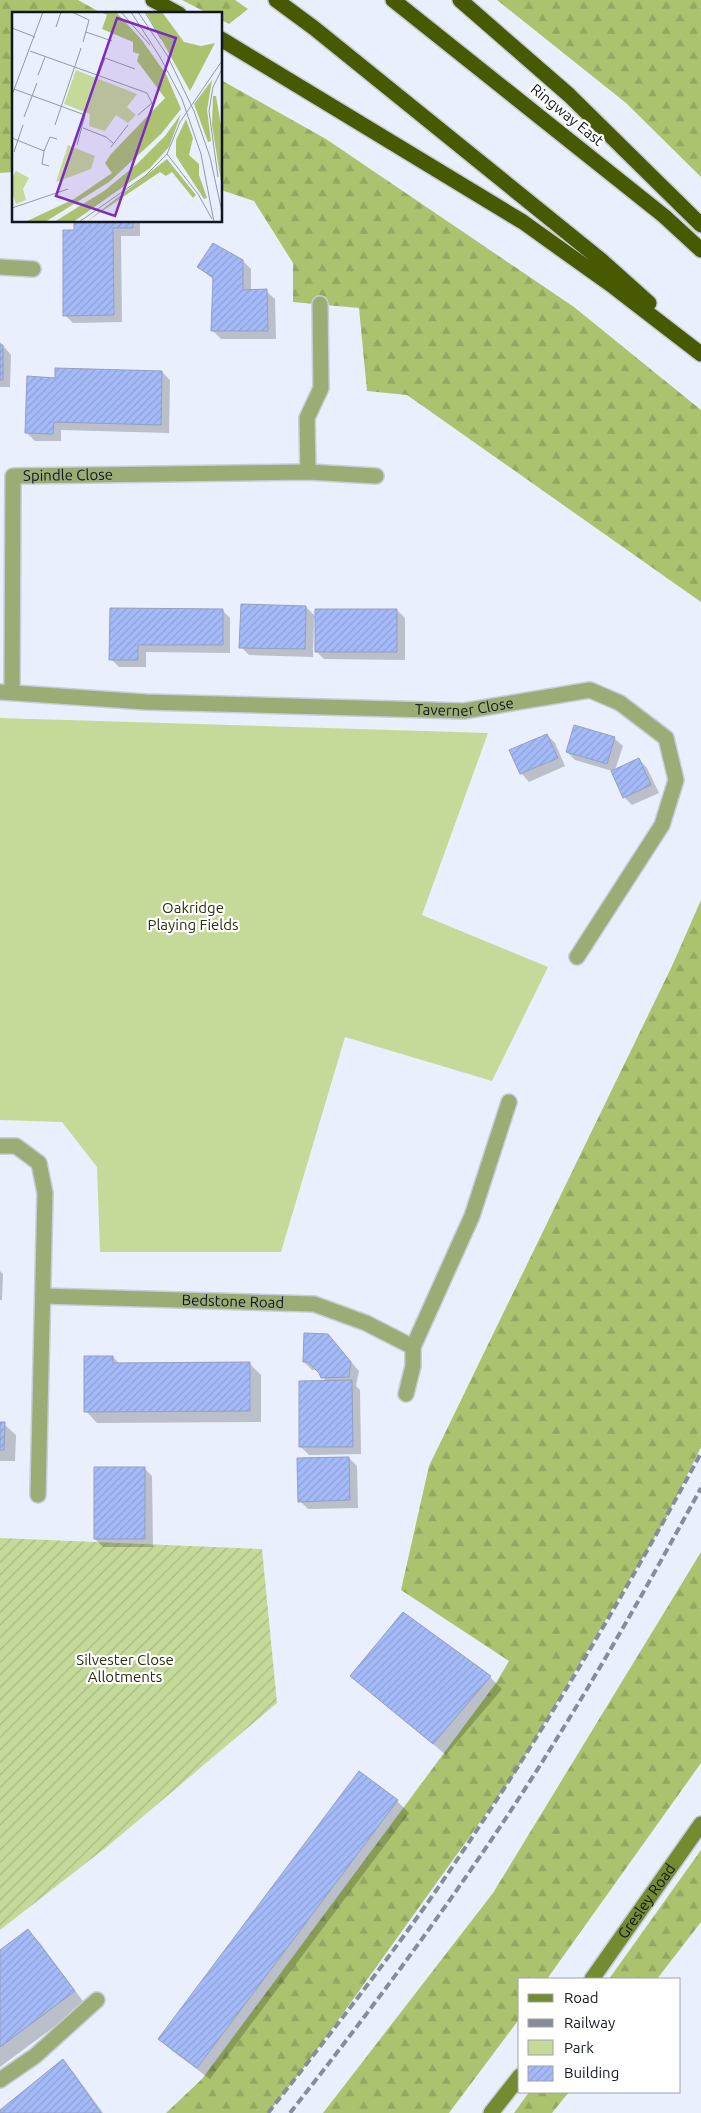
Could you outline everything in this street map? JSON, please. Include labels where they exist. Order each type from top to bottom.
[{"type":"highway","points":[[153,0],[175,12]]},
{"type":"highway","points":[[276,0],[601,260],[701,349]]},
{"type":"highway","name":"Ringway East","points":[[393,0],[664,216],[701,250]]},
{"type":"highway","points":[[460,0],[569,95],[701,225]]},
{"type":"highway","points":[[222,40],[524,222],[614,287],[701,354]]},
{"type":"street","points":[[0,267],[33,269]]},
{"type":"street","points":[[308,472],[307,418],[321,388],[320,304]]},
{"type":"street","name":"Spindle Close","points":[[6,692],[13,476],[308,472],[376,476]]},
{"type":"street","name":"Taverner Close","points":[[6,692],[146,702],[464,711],[559,697],[590,690],[620,703],[666,738],[676,780],[662,825],[577,957]]},
{"type":"street","points":[[406,1394],[413,1366],[413,1347],[472,1216],[509,1102]]},
{"type":"street","points":[[0,1146],[16,1146],[39,1163],[45,1193],[38,1495]]},
{"type":"street","name":"Bedstone Road","points":[[43,1296],[314,1304],[366,1323],[413,1347]]},
{"type":"street","name":"Gresley Road","points":[[593,1978],[701,1824]]},
{"type":"street","points":[[0,2080],[35,2056],[97,2000]]},
{"type":"street","points":[[491,2113],[518,2079]]},
{"type":"green space","points":[[0,0],[78,0],[99,12],[12,12],[12,172],[0,173]]},
{"type":"green space","points":[[182,0],[235,0],[248,9],[229,24],[222,20],[222,12],[205,12]]},
{"type":"green space","points":[[497,0],[701,0],[701,177],[626,103]]},
{"type":"green space","points":[[222,81],[326,139],[574,307],[701,410],[701,602],[407,395],[367,391],[359,308],[293,302],[293,263],[254,201],[222,190]]},
{"type":"green space","name":"Oakridge Playing Fields","points":[[0,718],[488,733],[422,915],[548,967],[492,1081],[345,1037],[281,1252],[100,1252],[97,1167],[62,1122],[0,1120]]},
{"type":"green space","points":[[701,900],[701,1447],[665,1520],[513,1776],[306,2065],[268,2113],[166,2113],[202,2079],[496,1683],[509,1661],[401,1590],[429,1466],[672,966]]},
{"type":"green space","name":"Silvester Close Allotments","points":[[0,1538],[262,1549],[277,1703],[108,1846],[0,1930]]},
{"type":"green space","points":[[701,1552],[701,1763],[548,1978],[518,1978],[518,2021],[449,2113],[323,2113],[493,1893]]},
{"type":"green space","points":[[701,1850],[701,1922],[658,1978],[610,1978]]},
{"type":"green space","points":[[528,2093],[568,2093],[552,2113],[514,2113]]},
{"type":"building","points":[[74,222],[133,222],[133,228],[113,228],[114,315],[63,316],[63,230],[74,230]]},
{"type":"building","points":[[213,243],[243,260],[243,290],[267,289],[268,331],[211,331],[213,277],[197,267]]},
{"type":"building","points":[[0,345],[3,345],[3,380],[0,380]]},
{"type":"building","points":[[55,368],[162,371],[161,425],[54,422],[53,434],[25,433],[27,376],[55,378]]},
{"type":"building","points":[[241,604],[306,606],[305,649],[239,648]]},
{"type":"building","points":[[110,608],[223,609],[223,645],[138,645],[138,660],[109,660]]},
{"type":"building","points":[[315,609],[397,609],[397,652],[315,652]]},
{"type":"building","points":[[574,725],[615,737],[607,764],[566,752]]},
{"type":"building","points":[[547,734],[558,758],[520,774],[509,750]]},
{"type":"building","points":[[639,758],[651,785],[623,798],[611,771]]},
{"type":"building","points":[[304,1333],[328,1334],[351,1362],[349,1377],[321,1378],[319,1373],[308,1362],[303,1362]]},
{"type":"building","points":[[84,1356],[113,1356],[113,1363],[250,1362],[250,1411],[84,1412]]},
{"type":"building","points":[[352,1380],[353,1447],[299,1447],[299,1381]]},
{"type":"building","points":[[0,1422],[5,1422],[4,1450],[0,1450]]},
{"type":"building","points":[[349,1457],[350,1500],[298,1502],[297,1458]]},
{"type":"building","points":[[94,1467],[145,1467],[145,1539],[94,1539]]},
{"type":"building","points":[[403,1612],[491,1676],[433,1744],[350,1676]]},
{"type":"building","points":[[359,1771],[398,1800],[197,2068],[158,2039]]},
{"type":"building","points":[[28,1929],[75,1991],[0,2047],[0,1950]]},
{"type":"building","points":[[63,2059],[101,2113],[0,2113],[0,2110]]},
{"type":"railway","points":[[268,2113],[399,1943],[510,1780],[608,1618],[701,1453]]},
{"type":"railway","points":[[290,2113],[412,1953],[511,1810],[596,1674],[701,1488]]}]
